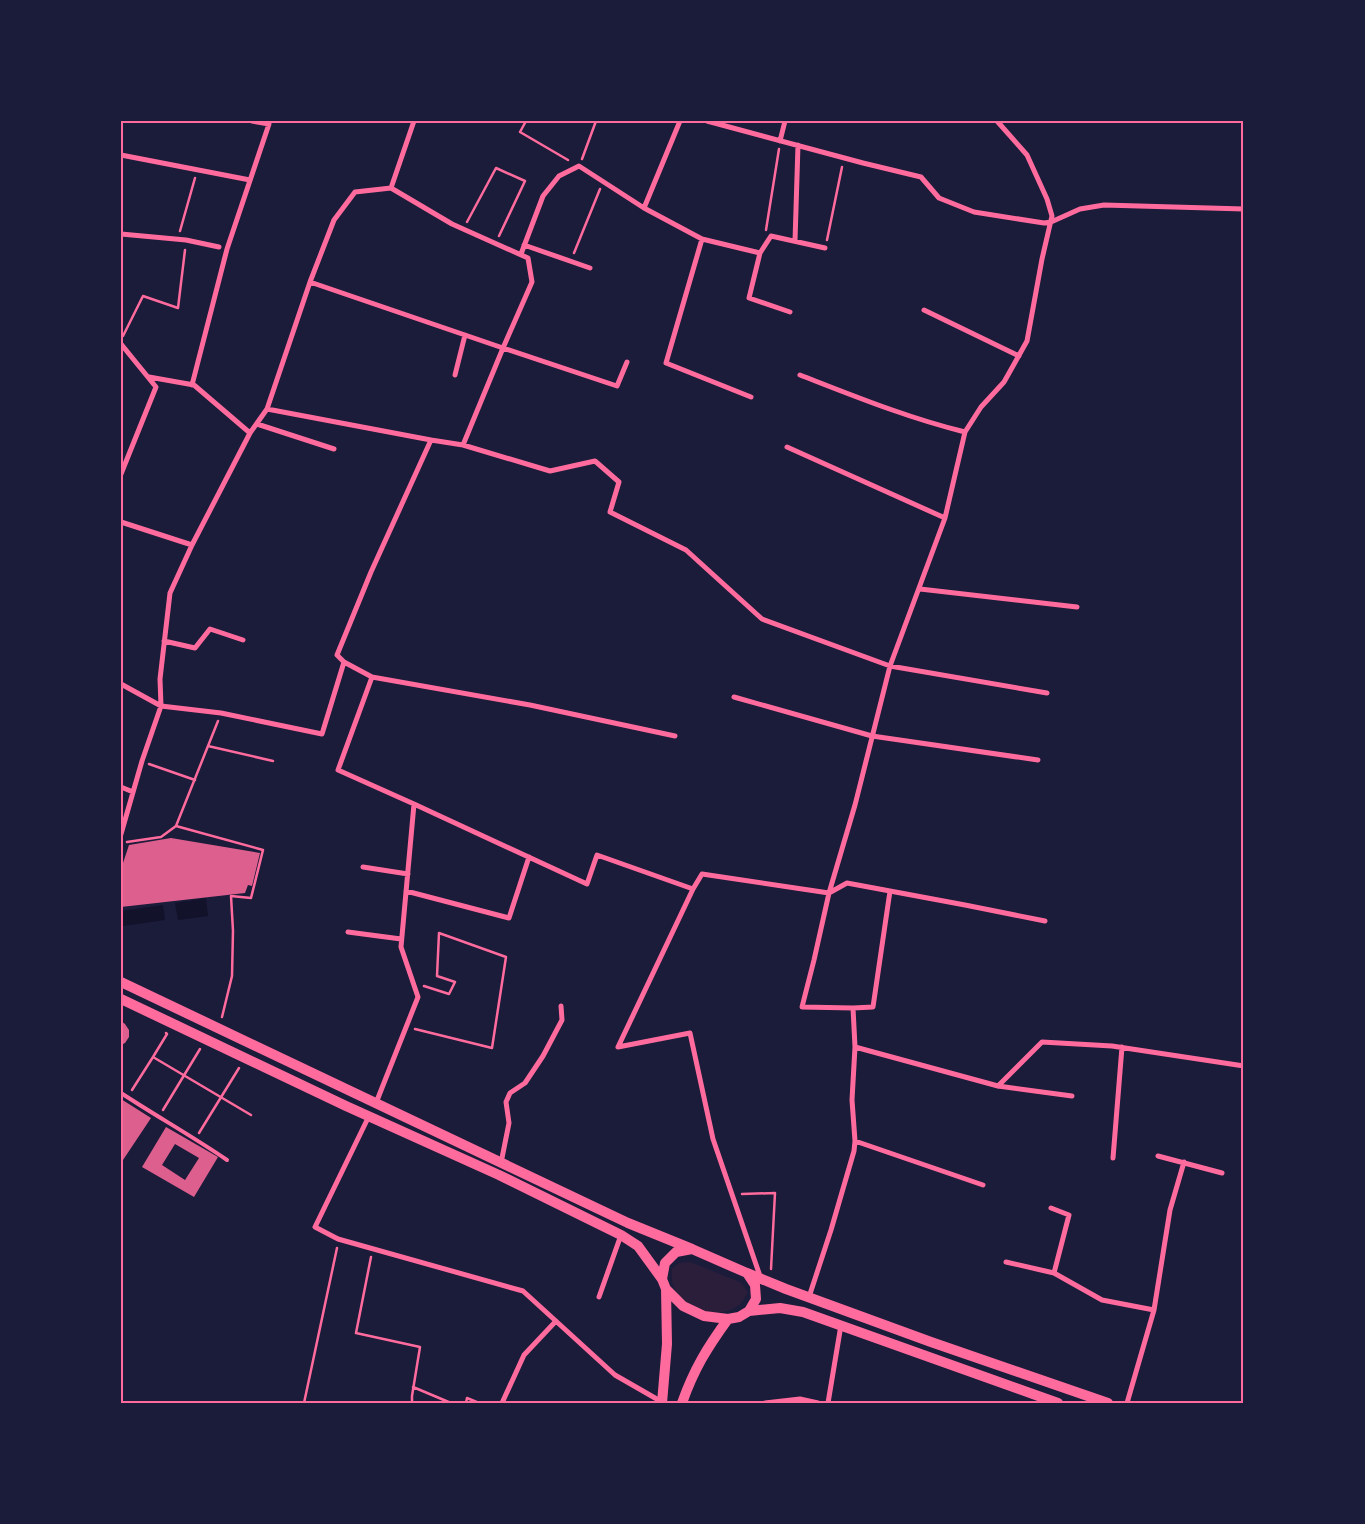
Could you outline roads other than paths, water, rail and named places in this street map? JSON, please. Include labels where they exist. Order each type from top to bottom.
[{"type":"main road","points":[[121,982],[628,1223],[766,1282],[939,1345],[1108,1403]]},
{"type":"main road","points":[[121,999],[499,1176],[620,1235],[638,1246],[662,1279],[666,1289],[667,1344],[662,1402]]},
{"type":"main road","points":[[662,1279],[665,1263],[676,1252],[692,1249]]},
{"type":"main road","points":[[748,1273],[756,1285],[756,1299],[749,1311]]},
{"type":"main road","points":[[666,1289],[683,1306],[704,1316],[728,1319],[739,1317],[749,1311],[780,1308],[803,1312],[1058,1403]]},
{"type":"main road","points":[[682,1403],[690,1380],[703,1354],[728,1319]]},
{"type":"street","points":[[192,385],[227,249],[270,122],[252,121]]},
{"type":"street","points":[[390,188],[414,121]]},
{"type":"street","points":[[644,208],[680,121]]},
{"type":"street","points":[[707,121],[921,177],[939,198],[974,212],[1044,223],[1051,222],[1080,209],[1104,205],[1244,209]]},
{"type":"street","points":[[780,141],[785,121]]},
{"type":"street","points":[[890,891],[873,1007],[802,1008],[829,893],[855,805],[890,666],[945,518],[965,432],[981,407],[1004,382],[1027,342],[1052,216],[1027,155],[997,121]]},
{"type":"street","points":[[795,241],[798,146]]},
{"type":"street","points":[[121,156],[250,180]]},
{"type":"street","points":[[521,254],[542,196],[559,176],[579,166],[644,208],[702,239],[762,251]]},
{"type":"street","points":[[121,834],[142,761],[161,706],[160,679],[170,594],[192,545],[250,433],[267,409],[310,282],[334,220],[355,192],[390,188],[420,207],[528,258],[532,282],[463,445]]},
{"type":"street","points":[[121,234],[186,240],[218,247]]},
{"type":"street","points":[[790,312],[749,298],[762,251],[771,236],[825,248]]},
{"type":"street","points":[[702,239],[666,363],[751,397]]},
{"type":"street","points":[[524,245],[590,268]]},
{"type":"street","points":[[310,282],[617,386],[626,362]]},
{"type":"street","points":[[924,310],[1019,356]]},
{"type":"street","points":[[455,375],[465,335]]},
{"type":"street","points":[[121,344],[156,387],[121,474]]},
{"type":"street","points":[[800,375],[886,408],[965,432]]},
{"type":"street","points":[[149,377],[192,385],[250,433]]},
{"type":"street","points":[[267,409],[463,445],[550,471],[595,461],[619,482],[610,512],[686,550],[762,619],[890,666],[1046,693]]},
{"type":"street","points":[[257,424],[334,449]]},
{"type":"street","points":[[430,440],[371,572],[337,655],[344,662],[372,677],[523,704],[674,736]]},
{"type":"street","points":[[787,447],[945,518]]},
{"type":"street","points":[[121,522],[192,545]]},
{"type":"street","points":[[920,589],[1077,607]]},
{"type":"street","points":[[164,640],[195,648],[210,629],[242,640]]},
{"type":"street","points":[[121,684],[161,706],[221,713],[322,734],[344,662]]},
{"type":"street","points":[[372,677],[338,770],[587,884],[597,855],[693,889]]},
{"type":"street","points":[[734,697],[872,736],[1038,760]]},
{"type":"street","points":[[121,787],[133,792]]},
{"type":"street","points":[[376,1103],[418,997],[401,947],[414,804]]},
{"type":"street","points":[[406,891],[509,918],[529,857]]},
{"type":"street","points":[[363,867],[408,874]]},
{"type":"street","points":[[766,1282],[713,1139],[690,1033],[618,1047],[693,889],[702,874],[829,893],[846,883],[965,904],[1045,921]]},
{"type":"street","points":[[348,932],[401,939]]},
{"type":"street","points":[[501,1163],[509,1123],[506,1102],[510,1093],[525,1082],[543,1056],[562,1020],[561,1006]]},
{"type":"street","points":[[808,1297],[831,1230],[854,1151],[852,1100],[855,1047],[853,1008]]},
{"type":"street","points":[[998,1086],[1042,1042],[1122,1048],[1244,1066]]},
{"type":"street","points":[[855,1047],[998,1086],[1072,1096]]},
{"type":"street","points":[[1113,1158],[1122,1048]]},
{"type":"street","points":[[369,1116],[316,1227],[338,1239],[523,1291],[615,1375],[662,1402]]},
{"type":"street","points":[[855,1142],[983,1185]]},
{"type":"street","points":[[1158,1156],[1222,1173]]},
{"type":"street","points":[[1127,1403],[1154,1310],[1170,1210],[1184,1162]]},
{"type":"street","points":[[1051,1208],[1070,1215],[1054,1273]]},
{"type":"street","points":[[599,1297],[620,1235]]},
{"type":"street","points":[[1006,1262],[1054,1273],[1102,1300],[1154,1310]]},
{"type":"street","points":[[502,1403],[524,1355],[556,1321]]},
{"type":"street","points":[[828,1403],[841,1325]]},
{"type":"street","points":[[765,1403],[800,1399],[818,1403]]},
{"type":"lane","points":[[121,1093],[227,1160]]}]
